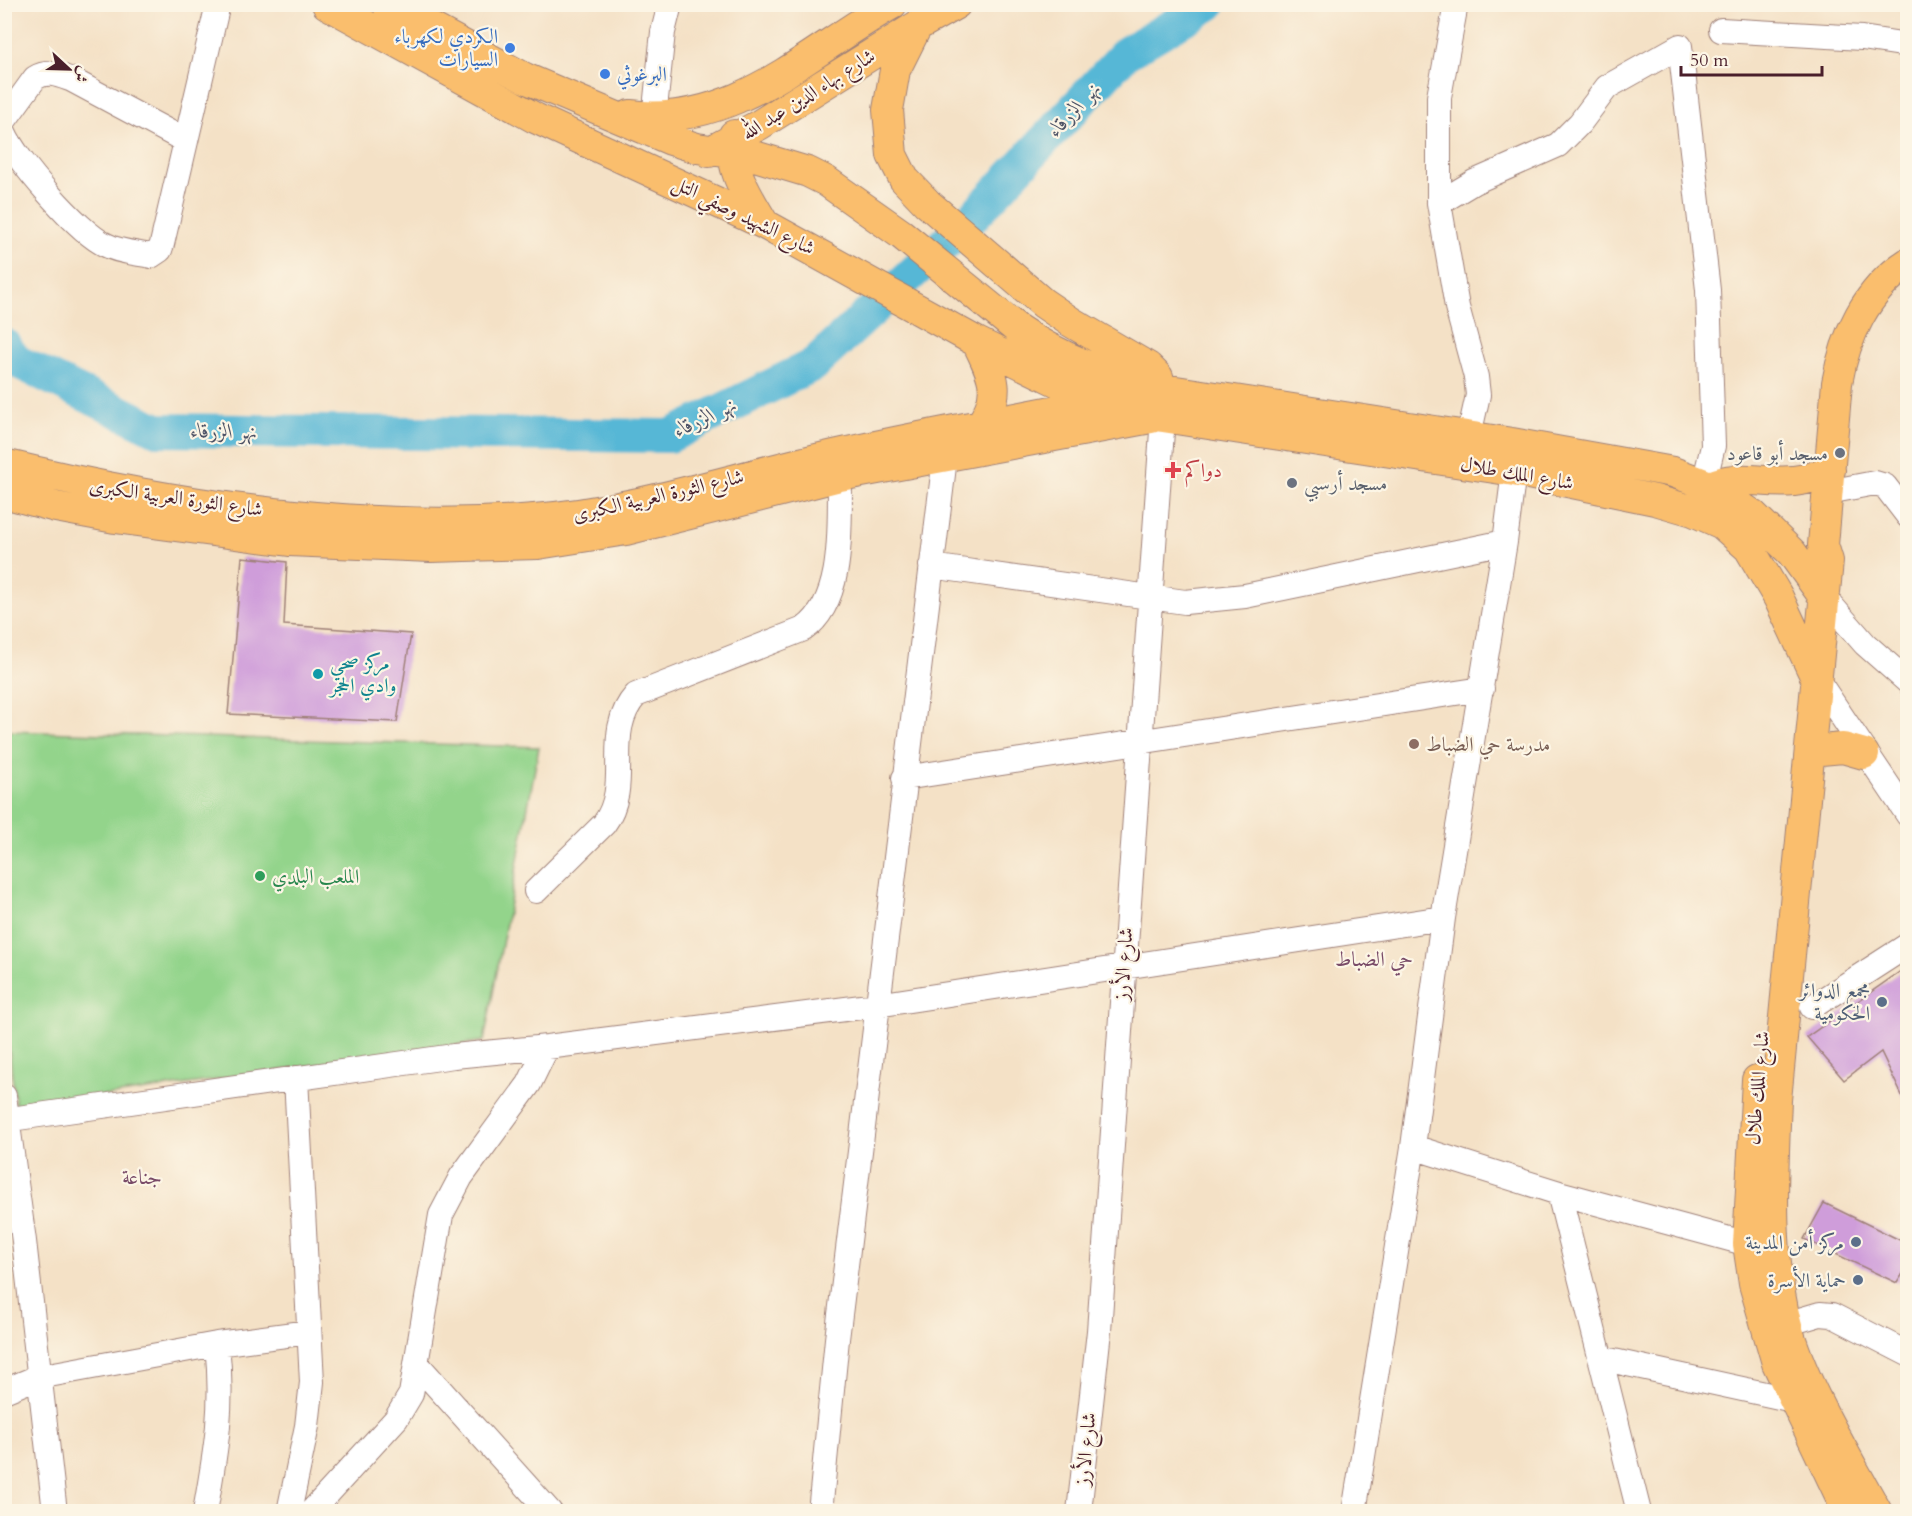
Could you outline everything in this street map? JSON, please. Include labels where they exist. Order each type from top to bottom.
[{"type":"main road","name":"شارع الشهيد وصفي التل","points":[[327,4],[535,118],[654,171],[764,224],[857,273],[977,342],[1062,384],[1104,400]]},
{"type":"main road","name":"شارع بهاء الدين عبد الله","points":[[654,171],[726,148],[917,26],[956,4]]},
{"type":"main road","name":"شارع الشهيد وصفي التل","points":[[388,5],[525,78],[671,140],[726,148],[808,172],[826,181],[902,234],[1016,328],[1056,353],[1121,380],[1163,403]]},
{"type":"main road","name":"شارع بهاء الدين عبد الله","points":[[605,112],[667,118],[714,109],[777,78],[884,7]]},
{"type":"main road","points":[[917,26],[895,70],[888,111],[892,155],[904,179],[927,203],[991,258],[1071,322],[1148,367],[1158,377],[1163,403]]},
{"type":"main road","points":[[764,224],[745,192],[726,148],[746,112],[777,78]]},
{"type":"main road","points":[[1818,589],[1816,558],[1823,545],[1832,418],[1841,359],[1849,338],[1876,290],[1908,264]]},
{"type":"main road","points":[[977,342],[994,384],[990,411],[981,425]]},
{"type":"main road","name":"شارع الثورة العربية الكبرى","points":[[4,464],[94,486],[171,499],[365,520],[458,523],[534,519],[612,509],[837,454],[1104,400],[1163,403]]},
{"type":"main road","name":"شارع الملك طلال","points":[[1163,403],[1464,435],[1673,472],[1707,485],[1753,515],[1792,553],[1818,589],[1816,678],[1776,1100],[1773,1171],[1775,1247],[1786,1324],[1798,1360],[1877,1512]]},
{"type":"main road","name":"شارع الملك طلال","points":[[1163,403],[1514,471],[1655,500],[1693,511],[1722,524],[1749,548],[1761,566],[1816,678]]},
{"type":"main road","name":"شارع الثورة العربية الكبرى","points":[[4,493],[56,507],[115,518],[289,541],[431,547],[538,544],[626,530],[840,476],[945,458],[1089,428],[1163,403]]},
{"type":"main road","points":[[1707,485],[1732,480],[1829,481]]},
{"type":"main road","name":"شارع الملك طلال","points":[[1818,589],[1800,646],[1756,1096],[1748,1244],[1764,1324],[1793,1400],[1848,1512]]},
{"type":"main road","points":[[1810,751],[1842,747],[1864,754]]},
{"type":"street","points":[[4,132],[54,202],[81,228],[105,245],[151,256],[160,250],[162,244],[218,4]]},
{"type":"street","points":[[654,118],[663,32],[670,4]]},
{"type":"street","points":[[1456,4],[1439,97],[1439,202],[1457,307],[1476,377],[1476,404],[1472,422],[1464,435]]},
{"type":"street","points":[[1721,30],[1862,38],[1908,45]]},
{"type":"street","points":[[1439,202],[1474,182],[1558,145],[1580,123],[1607,87],[1680,46],[1708,290],[1713,446],[1707,485]]},
{"type":"street","points":[[4,121],[35,78],[42,74],[54,73],[72,80],[186,141]]},
{"type":"street","name":"شارع الأرز","points":[[1079,1512],[1099,1331],[1163,403]]},
{"type":"street","points":[[820,1512],[837,1339],[945,458]]},
{"type":"street","points":[[1354,1512],[1413,1147],[1443,918],[1482,689],[1514,471]]},
{"type":"street","points":[[536,891],[604,824],[613,811],[617,795],[618,725],[624,708],[636,695],[804,629],[817,620],[831,595],[839,536],[840,476]]},
{"type":"street","points":[[1829,481],[1875,483],[1885,486],[1908,516]]},
{"type":"street","points":[[931,566],[1150,599],[1185,602],[1245,596],[1505,542]]},
{"type":"street","points":[[1818,589],[1865,644],[1908,682]]},
{"type":"street","points":[[1816,678],[1864,754],[1908,815]]},
{"type":"street","points":[[904,778],[1482,689]]},
{"type":"street","points":[[56,1512],[38,1377],[24,1241],[5,1112],[877,1005],[1443,918]]},
{"type":"street","points":[[1812,1007],[1908,945]]},
{"type":"street","points":[[311,1512],[396,1419],[411,1394],[441,1215],[461,1177],[515,1107],[547,1047]]},
{"type":"street","points":[[289,1512],[307,1426],[312,1382],[296,1078]]},
{"type":"street","points":[[1413,1147],[1559,1193],[1748,1244]]},
{"type":"street","points":[[1559,1193],[1639,1512]]},
{"type":"street","points":[[1786,1324],[1820,1314],[1832,1316],[1908,1354]]},
{"type":"street","points":[[4,1391],[38,1377],[217,1344],[309,1332]]},
{"type":"street","points":[[205,1512],[219,1430],[222,1386],[217,1344]]},
{"type":"street","points":[[1600,1358],[1793,1400]]},
{"type":"street","points":[[417,1364],[550,1512]]},
{"type":"green space","name":"الملعب البلدي","points":[[4,731],[539,747],[484,1041],[16,1109],[4,1005]]},
{"type":"building","name":"مركز صحي وادي الحجر","points":[[242,557],[287,562],[284,625],[411,634],[397,722],[228,714]]},
{"type":"building","name":"مجمع الدوائر الحكومية","points":[[1908,966],[1908,1108],[1881,1052],[1844,1080],[1807,1037]]},
{"type":"building","name":"مركز أمن المدينة","points":[[1824,1203],[1908,1244],[1908,1266],[1897,1283],[1804,1239]]},
{"type":"waterway","name":"نهر الزرقاء","points":[[4,345],[16,361],[157,430],[670,436],[813,365],[967,223],[1126,53],[1209,4]]},
{"type":"place","name":"الكردي لكهرباء السيارات","points":[[510,48]]},
{"type":"place","name":"البرغوثي","points":[[605,74]]},
{"type":"place","name":"مسجد أبو قاعود","points":[[1840,453]]},
{"type":"place","name":"دواكم","points":[[1173,470]]},
{"type":"place","name":"مسجد أرسبي","points":[[1292,483]]},
{"type":"place","name":"مركز صحي وادي الحجر","points":[[318,674]]},
{"type":"place","name":"مدرسة حي الضباط","points":[[1414,744]]},
{"type":"place","name":"الملعب البلدي","points":[[260,876]]},
{"type":"place","name":"مجمع الدوائر الحكومية","points":[[1882,1002]]},
{"type":"place","name":"مركز أمن المدينة","points":[[1856,1242]]},
{"type":"place","name":"حماية الأسرة","points":[[1858,1280]]},
{"type":"district","name":"حي الضباط","points":[[1374,959]]},
{"type":"district","name":"جناعة","points":[[142,1177]]}]
